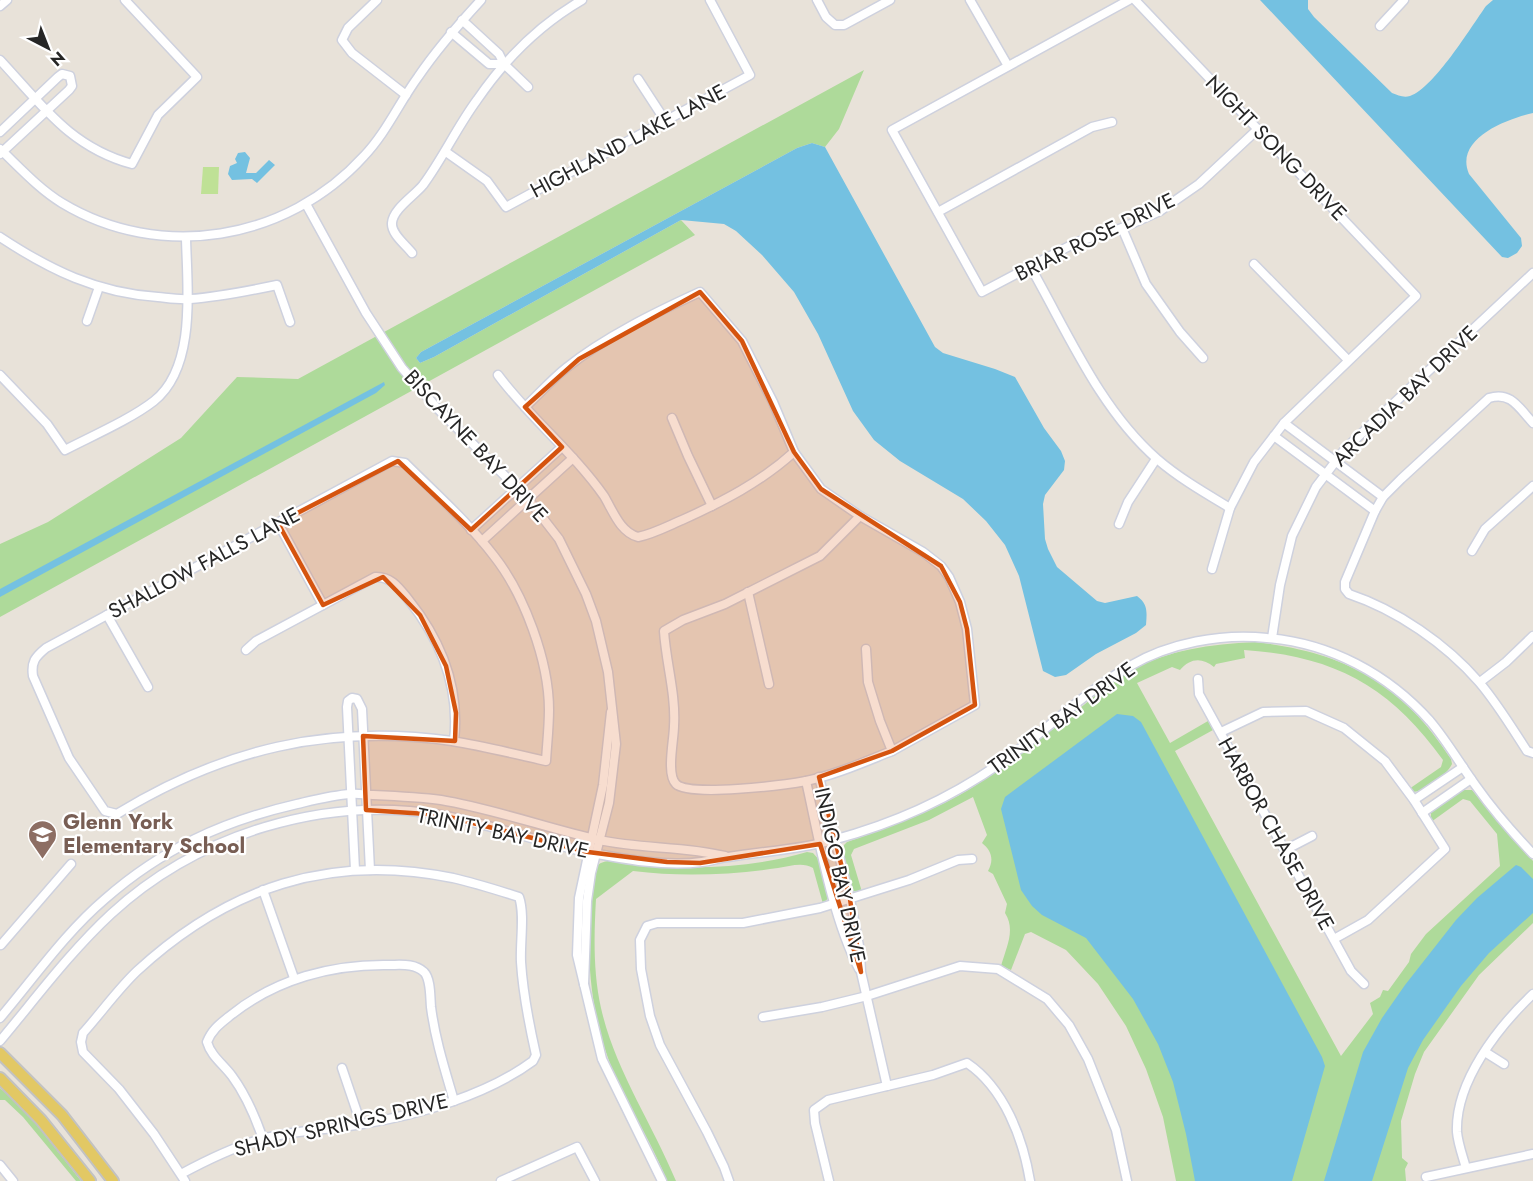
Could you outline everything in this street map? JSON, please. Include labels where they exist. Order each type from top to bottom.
[{"type":"main road","points":[[0,1053],[62,1115],[113,1181]]},
{"type":"main road","points":[[0,1078],[41,1120],[90,1181]]},
{"type":"street","points":[[0,6],[7,0]]},
{"type":"street","points":[[0,60],[68,132],[96,151],[132,164],[158,115],[197,77],[125,0]]},
{"type":"street","points":[[377,0],[348,28],[342,40],[352,53],[406,95]]},
{"type":"street","points":[[0,132],[62,74],[70,76],[72,86],[1,152],[42,189],[84,215],[131,231],[186,238],[241,230],[283,216],[306,204],[337,182],[364,157],[451,32],[481,0]]},
{"type":"street","points":[[412,253],[393,230],[392,221],[398,211],[422,185],[446,152],[476,100],[504,64],[519,47],[563,11],[582,0]]},
{"type":"street","name":"HIGHLAND LAKE LANE","points":[[446,152],[487,181],[507,207],[750,75],[710,0]]},
{"type":"street","points":[[817,0],[826,17],[835,25],[844,25],[890,0]]},
{"type":"street","points":[[970,0],[1008,66]]},
{"type":"street","points":[[1112,123],[1092,127],[938,212],[892,130],[1129,0]]},
{"type":"street","name":"NIGHT SONG DRIVE","points":[[1135,0],[1416,296],[1348,360]]},
{"type":"street","points":[[1380,26],[1404,0]]},
{"type":"street","points":[[462,20],[499,54],[504,64],[528,87]]},
{"type":"street","points":[[451,32],[489,64],[504,64]]},
{"type":"street","points":[[638,79],[666,122]]},
{"type":"street","name":"BRIAR ROSE DRIVE","points":[[938,212],[982,292],[1077,242],[1122,228],[1160,211],[1199,184],[1258,129]]},
{"type":"street","name":"BISCAYNE BAY DRIVE","points":[[306,204],[391,353],[436,407],[528,499],[559,539],[586,594],[604,648],[616,744],[609,803],[592,853],[586,909],[584,984],[602,1059],[662,1181]]},
{"type":"street","points":[[1122,228],[1146,284],[1180,332],[1203,358]]},
{"type":"street","points":[[0,237],[52,269],[77,280],[123,293],[187,300],[236,294],[277,285],[290,322]]},
{"type":"street","points":[[0,375],[47,424],[65,450],[156,400],[172,378],[183,352],[187,333],[186,238]]},
{"type":"street","points":[[1212,569],[1230,508],[1254,462],[1284,423],[1348,360],[1254,264]]},
{"type":"street","points":[[1031,268],[1091,377],[1124,424],[1156,459],[1192,485],[1230,508]]},
{"type":"street","name":"ARCADIA BAY DRIVE","points":[[1272,638],[1280,585],[1292,536],[1304,509],[1335,462],[1354,441],[1533,273]]},
{"type":"street","points":[[87,321],[99,287]]},
{"type":"street","points":[[525,407],[579,359],[633,326],[700,292],[742,340],[773,402],[794,452],[821,489],[860,516],[923,552],[941,566],[949,577],[960,602],[967,629],[975,705],[892,751],[806,781],[737,789],[689,790],[676,785],[672,777],[675,724],[664,631],[683,620],[725,604],[820,556],[860,516]]},
{"type":"street","points":[[498,375],[573,458],[602,494],[624,529],[632,536],[645,536],[712,506],[753,483],[794,452]]},
{"type":"street","points":[[1533,423],[1510,399],[1503,395],[1489,398],[1383,497],[1349,571],[1345,589],[1349,594],[1404,620],[1443,646],[1479,682],[1527,750],[1533,753]]},
{"type":"street","points":[[672,418],[712,506]]},
{"type":"street","points":[[1284,423],[1383,497]]},
{"type":"street","points":[[1274,436],[1375,511]]},
{"type":"street","points":[[348,735],[454,741],[546,760],[549,709],[543,664],[537,642],[528,617],[508,577],[482,541],[471,530],[562,447]]},
{"type":"street","points":[[482,541],[573,458]]},
{"type":"street","points":[[1119,524],[1128,502],[1156,459]]},
{"type":"street","name":"SHALLOW FALLS LANE","points":[[348,735],[281,745],[210,767],[154,792],[117,814],[105,811],[69,758],[33,676],[32,663],[36,655],[46,648],[392,461],[405,463],[471,530]]},
{"type":"street","points":[[1472,551],[1485,530],[1533,486]]},
{"type":"street","points":[[278,523],[323,605]]},
{"type":"street","points":[[246,650],[256,641],[375,577],[388,579],[397,586],[420,615],[437,641],[446,666],[456,713],[454,741]]},
{"type":"street","points":[[748,592],[770,684]]},
{"type":"street","points":[[107,615],[148,687]]},
{"type":"street","points":[[1479,682],[1506,662],[1533,636]]},
{"type":"street","name":"TRINITY BAY DRIVE","points":[[0,1041],[94,930],[141,889],[203,851],[236,837],[295,819],[352,809],[441,815],[592,853],[636,860],[700,863],[728,856],[820,844],[886,823],[922,808],[979,777],[1136,662],[1202,641],[1231,637],[1272,638],[1321,649],[1347,658],[1380,677],[1402,693],[1433,724],[1494,810],[1533,854]]},
{"type":"street","points":[[866,649],[868,682],[892,751]]},
{"type":"street","name":"HARBOR CHASE DRIVE","points":[[1198,679],[1199,694],[1351,971],[1364,984]]},
{"type":"street","points":[[183,1177],[119,1089],[83,1052],[81,1042],[83,1033],[135,973],[167,945],[207,916],[235,901],[263,890],[310,876],[370,870],[361,703],[352,698],[348,701],[347,706],[355,870]]},
{"type":"street","points":[[1221,732],[1263,712],[1306,711],[1344,728],[1385,761],[1414,800],[1445,849],[1368,920],[1334,939]]},
{"type":"street","points":[[1414,800],[1463,766]]},
{"type":"street","name":"INDIGO BAY DRIVE","points":[[819,777],[850,899],[860,951],[861,972],[886,1086]]},
{"type":"street","points":[[1422,813],[1471,779]]},
{"type":"street","name":"INDIGO BAY DRIVE","points":[[806,781],[835,903],[852,956],[861,972]]},
{"type":"street","name":"TRINITY BAY DRIVE","points":[[0,1018],[75,930],[104,900],[165,855],[186,842],[246,817],[309,801],[351,794],[405,796],[442,801],[595,839],[639,846],[702,850],[728,856]]},
{"type":"street","points":[[1285,850],[1312,836]]},
{"type":"street","points":[[729,1181],[707,1132],[660,1045],[650,1016],[641,969],[640,940],[647,926],[657,923],[743,923],[820,908],[909,880],[958,860],[972,859]]},
{"type":"street","points":[[1,945],[71,864]]},
{"type":"street","name":"SHADY SPRINGS DRIVE","points":[[183,1177],[227,1151],[263,1139],[395,1118],[454,1101],[497,1082],[533,1061],[536,1054],[524,1000],[519,897],[453,878],[370,870]]},
{"type":"street","points":[[263,890],[294,978]]},
{"type":"street","points":[[263,1139],[252,1108],[232,1076],[210,1050],[207,1042],[211,1032],[258,996],[294,978],[363,964],[411,965],[422,970],[427,976],[438,1041],[454,1101]]},
{"type":"street","points":[[763,1017],[822,1007],[867,996],[960,966],[999,969],[1047,999],[1068,1025],[1088,1059],[1116,1130],[1127,1181]]},
{"type":"street","points":[[1466,1168],[1457,1132],[1462,1098],[1475,1067],[1485,1052],[1533,994]]},
{"type":"street","points":[[1485,1052],[1504,1064]]},
{"type":"street","points":[[829,1181],[814,1110],[828,1100],[933,1075],[967,1063],[982,1072],[1013,1122],[1027,1162],[1030,1181]]},
{"type":"street","points":[[342,1068],[361,1124]]},
{"type":"street","points":[[501,1181],[578,1147],[595,1181]]},
{"type":"street","points":[[1426,1176],[1533,1154]]},
{"type":"street","points":[[0,1165],[13,1181]]},
{"type":"highlighted area","points":[[700,292],[742,341],[794,452],[821,489],[941,566],[960,602],[967,629],[975,705],[892,751],[819,777],[850,899],[861,972],[820,844],[700,863],[667,862],[588,852],[441,815],[366,810],[363,736],[455,741],[456,713],[446,666],[420,615],[383,577],[323,605],[278,523],[398,461],[471,530],[562,447],[525,407],[579,359]]},
{"type":"green space","points":[[864,70],[839,129],[825,147],[812,143],[797,148],[421,352],[416,358],[420,363],[434,357],[681,220],[695,235],[0,617],[0,544],[48,522],[181,438],[237,377],[298,379]]},
{"type":"green space","points":[[203,167],[219,167],[218,194],[201,194]]},
{"type":"green space","points":[[1255,642],[1316,654],[1343,663],[1368,676],[1391,691],[1412,710],[1451,759],[1452,764],[1440,778],[1422,790],[1411,792],[1409,789],[1441,767],[1443,760],[1423,734],[1402,712],[1380,694],[1333,668],[1306,659],[1244,650],[1245,658],[1216,664],[1214,667],[1201,660],[1196,660],[1180,670],[1172,667],[1137,683],[1170,743],[1208,721],[1213,730],[1175,751],[1341,1056],[1373,1014],[1370,1003],[1380,997],[1383,990],[1388,991],[1426,934],[1500,866],[1497,834],[1470,801],[1463,799],[1431,822],[1433,810],[1462,790],[1472,790],[1533,861],[1533,923],[1479,975],[1424,1052],[1415,1074],[1401,1121],[1402,1158],[1408,1163],[1405,1169],[1406,1181],[1176,1181],[1163,1117],[1146,1069],[1126,1026],[1098,984],[1066,950],[1031,932],[1025,934],[1011,970],[1001,966],[1010,932],[1005,913],[1007,904],[993,874],[988,871],[991,856],[982,843],[987,835],[973,797],[929,820],[854,849],[851,855],[862,892],[853,891],[851,887],[842,854],[847,842],[912,818],[973,787],[1028,749],[1115,680],[1143,664],[1174,653],[1222,644]]},
{"type":"green space","points":[[807,852],[813,853],[820,861],[829,897],[823,904],[813,868],[801,865],[706,874],[633,871],[596,899],[595,967],[601,1008],[615,1053],[676,1181],[667,1181],[616,1078],[603,1044],[595,1010],[590,975],[589,912],[597,866],[607,861],[620,861],[666,866],[727,866],[768,861]]},
{"type":"green space","points":[[0,1088],[27,1112],[81,1181],[76,1181],[23,1117],[5,1100],[0,1100]]},
{"type":"water","points":[[1260,0],[1308,0],[1308,9],[1314,17],[1392,93],[1405,97],[1420,91],[1441,70],[1486,6],[1493,0],[1533,0],[1533,113],[1510,120],[1485,133],[1469,151],[1466,162],[1469,174],[1521,238],[1522,246],[1517,253],[1508,258],[1502,257]]},
{"type":"water","points":[[812,143],[825,147],[935,347],[943,353],[1015,377],[1044,428],[1061,451],[1065,461],[1064,470],[1045,495],[1043,504],[1045,539],[1057,567],[1097,601],[1105,603],[1137,596],[1145,605],[1146,625],[1136,633],[1096,654],[1066,675],[1055,677],[1043,671],[1019,576],[1005,545],[986,521],[963,499],[900,461],[874,440],[853,411],[818,334],[794,292],[762,255],[736,231],[724,224],[681,220],[434,357],[420,363],[416,358],[421,352],[797,148]]},
{"type":"water","points":[[245,152],[250,158],[246,173],[256,173],[269,160],[275,165],[257,183],[252,179],[232,180],[228,174],[230,166],[237,163],[235,159],[238,153]]},
{"type":"water","points":[[384,382],[385,385],[376,393],[0,597],[0,589]]},
{"type":"water","points":[[1117,714],[1133,716],[1141,722],[1322,1057],[1325,1066],[1292,1181],[1195,1181],[1173,1082],[1158,1044],[1133,999],[1086,938],[1042,915],[1032,906],[1021,890],[1001,809],[1005,797]]},
{"type":"water","points":[[1516,865],[1533,879],[1533,913],[1489,953],[1461,986],[1423,1040],[1408,1068],[1372,1181],[1324,1181],[1363,1052],[1382,1018],[1456,920],[1477,898]]},
{"type":"place","name":"Glenn York Elementary School","points":[[42,860]]}]
